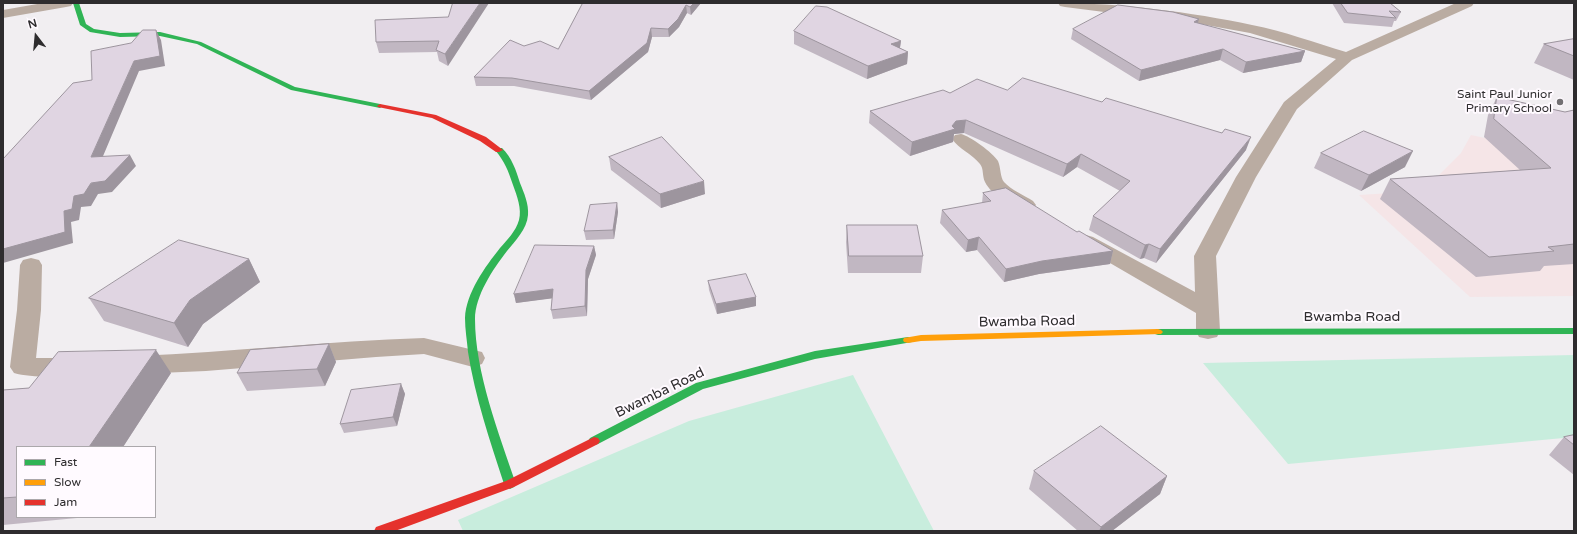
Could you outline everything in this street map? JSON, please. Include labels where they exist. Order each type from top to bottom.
[{"type":"street","points":[[3,14],[66,3]]},
{"type":"street","points":[[76,3],[83,25],[92,30],[120,35],[160,34],[199,42],[293,90],[434,116],[483,138],[505,155],[511,167],[523,203],[523,219],[516,234],[500,254],[474,301],[470,317],[473,358],[483,400],[510,484]]},
{"type":"street","points":[[1065,3],[1206,21],[1246,28],[1347,57]]},
{"type":"street","points":[[1208,331],[1205,256],[1246,177],[1290,106],[1347,57],[1467,3]]},
{"type":"street","points":[[961,139],[988,162],[992,170],[993,180],[999,188],[1039,212]]},
{"type":"street","points":[[1073,232],[1207,309]]},
{"type":"street","points":[[31,265],[29,310],[23,367],[206,362],[376,348],[424,346],[473,358]]},
{"type":"street","name":"Bwamba Road","points":[[380,531],[510,484],[700,386],[815,356],[921,338],[1208,331],[1574,331]]},
{"type":"shaded area","points":[[1471,135],[1574,157],[1574,296],[1470,297],[1359,195],[1423,191],[1461,153]]},
{"type":"green space","points":[[1574,355],[1574,437],[1288,464],[1203,363]]},
{"type":"green space","points":[[853,375],[934,531],[463,531],[458,520],[689,421]]},
{"type":"building","points":[[453,3],[480,3],[445,54],[436,50],[439,41],[376,42],[375,20],[448,17]]},
{"type":"building","points":[[583,3],[694,3],[690,7],[686,5],[678,19],[668,29],[651,28],[647,43],[589,91],[512,78],[474,77],[510,40],[524,46],[540,41],[558,49]]},
{"type":"building","points":[[1341,3],[1390,3],[1401,12],[1389,11],[1396,18],[1348,13]]},
{"type":"building","points":[[1118,5],[1173,12],[1199,19],[1194,22],[1305,51],[1246,62],[1223,49],[1141,70],[1073,29]]},
{"type":"building","points":[[816,6],[827,7],[901,41],[891,44],[908,52],[868,66],[794,31]]},
{"type":"building","points":[[143,30],[156,30],[160,56],[134,61],[91,157],[130,155],[105,181],[91,183],[84,194],[74,196],[72,209],[64,211],[65,232],[3,249],[3,159],[73,83],[92,80],[91,51],[131,43]]},
{"type":"building","points":[[1574,39],[1574,56],[1544,44]]},
{"type":"building","points":[[1023,78],[1102,102],[1106,98],[1222,133],[1225,129],[1251,137],[1160,249],[1149,244],[1145,245],[1093,216],[1130,181],[1081,154],[1067,164],[966,120],[956,121],[952,126],[955,129],[912,142],[870,111],[943,90],[950,93],[977,79],[1007,90]]},
{"type":"building","points":[[1497,97],[1565,112],[1574,110],[1574,244],[1548,247],[1554,251],[1489,257],[1390,179],[1551,168],[1494,119]]},
{"type":"building","points":[[1364,131],[1413,151],[1369,175],[1321,153]]},
{"type":"building","points":[[662,137],[704,181],[660,194],[609,157]]},
{"type":"building","points":[[1006,188],[1077,232],[1079,231],[1113,251],[1042,261],[1006,269],[979,237],[968,240],[942,210],[991,201],[983,193]]},
{"type":"building","points":[[617,203],[613,230],[584,231],[590,205]]},
{"type":"building","points":[[847,225],[917,225],[923,256],[849,256]]},
{"type":"building","points":[[179,240],[249,259],[190,300],[174,323],[89,298]]},
{"type":"building","points":[[535,245],[594,246],[586,270],[585,306],[551,310],[553,289],[514,294]]},
{"type":"building","points":[[746,274],[756,297],[716,304],[708,281]]},
{"type":"building","points":[[329,344],[317,369],[237,373],[250,350]]},
{"type":"building","points":[[156,350],[90,446],[16,446],[16,497],[3,498],[3,390],[29,388],[58,352]]},
{"type":"building","points":[[401,384],[393,417],[340,424],[351,390]]},
{"type":"building","points":[[1101,426],[1167,476],[1101,527],[1034,471]]},
{"type":"building","points":[[1574,435],[1574,445],[1564,437]]},
{"type":"traffic: fast","points":[[76,3],[83,25],[92,31],[120,35],[160,34],[199,43],[293,89],[380,106]]},
{"type":"traffic: fast","points":[[499,150],[510,164],[522,200],[524,215],[521,225],[481,284],[473,303],[470,319],[475,361],[484,403],[510,484]]},
{"type":"traffic: fast","points":[[1158,332],[1574,331]]},
{"type":"traffic: fast","points":[[594,441],[700,386],[815,355],[908,340]]},
{"type":"traffic: slow","points":[[908,340],[921,338],[1158,332]]},
{"type":"traffic: jam","points":[[380,106],[434,116],[483,139],[499,150]]},
{"type":"traffic: jam","points":[[380,531],[510,484],[594,441]]},
{"type":"place","name":"Saint Paul Junior Primary School","points":[[1560,102]]}]
